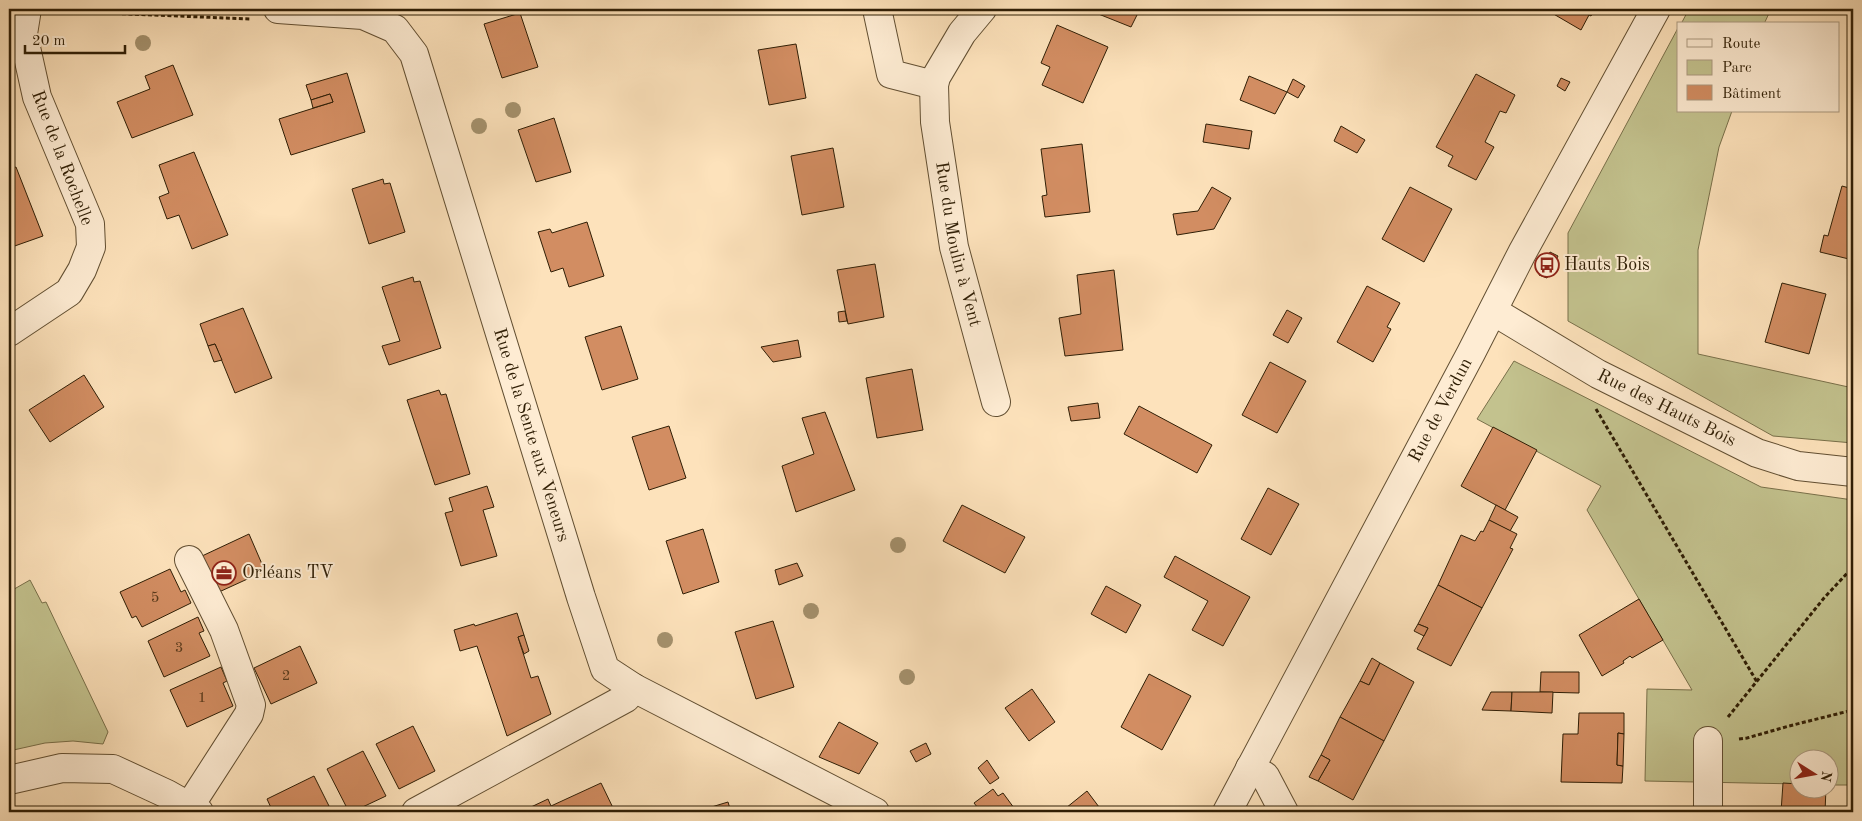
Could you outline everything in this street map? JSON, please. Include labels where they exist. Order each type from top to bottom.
[{"type":"street","name":"Rue de la Rochelle","points":[[9,332],[69,292],[82,270],[90,247],[90,224],[37,97],[23,34],[27,9]]},
{"type":"street","points":[[877,9],[891,74],[934,85]]},
{"type":"street","name":"Rue du Moulin à Vent","points":[[982,9],[962,33],[936,77],[934,85],[935,122],[954,246],[996,402]]},
{"type":"street","name":"Rue de Verdun","points":[[1227,812],[1522,253],[1656,9]]},
{"type":"street","name":"Rue de la Sente aux Veneurs","points":[[268,14],[363,15],[395,29],[414,54],[605,669],[634,688],[875,812]]},
{"type":"street","name":"Rue des Hauts Bois","points":[[1493,311],[1598,374],[1757,453],[1798,466],[1853,472]]},
{"type":"street","points":[[9,780],[62,768],[112,769],[167,794],[194,810],[249,714],[251,704],[224,630],[188,560]]},
{"type":"street","points":[[416,812],[621,701],[634,688]]},
{"type":"street","points":[[1708,741],[1708,812]]},
{"type":"street","points":[[1250,768],[1265,776],[1284,812]]},
{"type":"path","points":[[90,13],[268,14]]},
{"type":"path","points":[[1598,374],[1585,390],[1757,682]]},
{"type":"path","points":[[1708,741],[1824,598],[1853,567]]},
{"type":"path","points":[[1708,741],[1747,738],[1853,710]]},
{"type":"green space","points":[[1689,9],[1771,9],[1765,22],[1682,22]]},
{"type":"green space","points":[[1677,30],[1677,112],[1732,112],[1719,147],[1698,250],[1698,354],[1853,388],[1853,443],[1773,436],[1568,321],[1568,233]]},
{"type":"green space","points":[[1514,361],[1761,487],[1853,500],[1853,785],[1840,785],[1840,748],[1790,748],[1790,784],[1645,781],[1647,689],[1692,690],[1587,510],[1601,486],[1477,419]]},
{"type":"green space","points":[[30,580],[42,603],[46,602],[108,732],[103,744],[73,741],[45,743],[9,751],[9,592]]},
{"type":"building","points":[[1098,9],[1140,9],[1131,27],[1096,13]]},
{"type":"building","points":[[1545,9],[1595,9],[1591,16],[1589,15],[1581,30]]},
{"type":"building","points":[[520,13],[538,67],[502,78],[484,24]]},
{"type":"building","points":[[1057,25],[1108,47],[1083,103],[1042,85],[1050,67],[1041,63]]},
{"type":"building","points":[[796,44],[806,98],[769,105],[758,50]]},
{"type":"building","points":[[173,65],[193,115],[132,138],[117,102],[150,89],[145,76]]},
{"type":"building","points":[[347,73],[365,132],[291,155],[279,119],[333,102],[330,94],[311,100],[306,85]]},
{"type":"building","points":[[1476,74],[1515,95],[1506,113],[1500,111],[1485,142],[1494,147],[1476,180],[1448,166],[1453,156],[1436,147]]},
{"type":"building","points":[[1249,76],[1287,92],[1275,114],[1240,100]]},
{"type":"building","points":[[1561,78],[1570,82],[1565,91],[1557,86]]},
{"type":"building","points":[[1293,79],[1305,86],[1298,98],[1287,92]]},
{"type":"building","points":[[330,94],[333,102],[313,108],[311,100]]},
{"type":"building","points":[[554,118],[571,172],[536,182],[518,130]]},
{"type":"building","points":[[1206,124],[1252,131],[1249,149],[1203,142]]},
{"type":"building","points":[[1341,126],[1365,140],[1357,153],[1334,141]]},
{"type":"building","points":[[1082,144],[1090,212],[1045,217],[1042,196],[1047,195],[1041,149]]},
{"type":"building","points":[[833,148],[844,207],[802,215],[791,156]]},
{"type":"building","points":[[194,152],[228,235],[192,249],[179,215],[167,219],[159,197],[169,193],[159,165]]},
{"type":"building","points":[[16,167],[43,236],[9,248],[9,169]]},
{"type":"building","points":[[383,179],[384,184],[390,183],[405,232],[369,244],[352,189]]},
{"type":"building","points":[[1842,186],[1853,189],[1853,260],[1820,252],[1824,235],[1828,236]]},
{"type":"building","points":[[1212,187],[1231,198],[1214,229],[1177,235],[1173,214],[1198,211]]},
{"type":"building","points":[[1410,187],[1452,209],[1424,262],[1382,239]]},
{"type":"building","points":[[587,222],[604,276],[569,287],[563,268],[551,272],[538,232],[550,229],[552,233]]},
{"type":"building","points":[[1550,252],[1558,256],[1547,278],[1539,275]]},
{"type":"building","points":[[875,264],[884,317],[848,324],[837,270]]},
{"type":"building","points":[[1114,270],[1123,350],[1065,356],[1059,318],[1081,314],[1077,275]]},
{"type":"building","points":[[413,277],[414,282],[420,281],[441,348],[389,365],[382,346],[400,341],[382,287]]},
{"type":"building","points":[[1782,283],[1826,294],[1809,354],[1765,342]]},
{"type":"building","points":[[1367,286],[1400,303],[1387,327],[1391,329],[1373,362],[1337,342]]},
{"type":"building","points":[[243,308],[272,378],[235,393],[215,344],[208,346],[200,324]]},
{"type":"building","points":[[1287,310],[1302,318],[1288,343],[1273,335]]},
{"type":"building","points":[[845,311],[847,321],[839,322],[838,312]]},
{"type":"building","points":[[621,326],[638,379],[602,390],[585,337]]},
{"type":"building","points":[[798,340],[801,357],[773,362],[761,347]]},
{"type":"building","points":[[215,344],[222,360],[214,362],[208,346]]},
{"type":"building","points":[[1270,362],[1306,381],[1277,433],[1242,415]]},
{"type":"building","points":[[912,369],[923,430],[877,438],[866,378]]},
{"type":"building","points":[[84,375],[104,407],[50,442],[29,410]]},
{"type":"building","points":[[439,390],[441,395],[446,394],[470,474],[435,485],[407,400]]},
{"type":"building","points":[[1098,403],[1100,418],[1071,421],[1068,407]]},
{"type":"building","points":[[1139,406],[1212,445],[1197,473],[1124,434]]},
{"type":"building","points":[[825,412],[855,490],[796,512],[782,466],[814,454],[802,418]]},
{"type":"building","points":[[669,426],[686,478],[649,490],[632,437]]},
{"type":"building","points":[[1493,427],[1537,450],[1505,510],[1461,486]]},
{"type":"building","points":[[487,486],[494,507],[483,510],[497,556],[461,566],[445,513],[453,511],[449,498]]},
{"type":"building","points":[[1268,488],[1299,504],[1271,555],[1241,539]]},
{"type":"building","points":[[962,505],[1025,537],[1005,573],[943,541]]},
{"type":"building","points":[[1496,505],[1518,517],[1510,531],[1489,520]]},
{"type":"building","points":[[1489,520],[1517,534],[1510,548],[1513,549],[1482,608],[1438,585],[1461,535],[1475,541],[1481,531],[1483,532]]},
{"type":"building","points":[[703,529],[719,582],[683,594],[666,541]]},
{"type":"building","points":[[249,534],[265,571],[219,592],[202,556]]},
{"type":"building","points":[[1175,556],[1250,597],[1223,646],[1192,630],[1208,601],[1164,577]]},
{"type":"building","points":[[797,563],[803,576],[779,585],[775,570]]},
{"type":"building","points":[[170,569],[181,592],[185,590],[191,603],[142,627],[136,616],[132,618],[120,592]]},
{"type":"building","points":[[1438,585],[1482,608],[1451,666],[1417,649],[1428,628],[1418,624]]},
{"type":"building","points":[[1106,586],[1141,605],[1126,633],[1091,614]]},
{"type":"building","points":[[1639,599],[1663,640],[1632,658],[1630,656],[1623,661],[1624,663],[1602,676],[1579,635]]},
{"type":"building","points":[[517,613],[524,635],[518,637],[531,678],[538,676],[551,714],[507,736],[477,646],[460,651],[454,630],[474,624],[475,626]]},
{"type":"building","points":[[198,617],[204,631],[199,633],[210,656],[164,677],[148,641]]},
{"type":"building","points":[[773,621],[794,687],[756,699],[735,632]]},
{"type":"building","points":[[1418,624],[1428,628],[1424,636],[1414,631]]},
{"type":"building","points":[[524,635],[529,651],[524,654],[518,637]]},
{"type":"building","points":[[300,646],[317,683],[271,704],[254,668]]},
{"type":"building","points":[[1372,658],[1380,663],[1369,685],[1360,681]]},
{"type":"building","points":[[1380,663],[1414,682],[1384,741],[1340,717],[1360,681],[1369,685]]},
{"type":"building","points":[[221,667],[227,681],[223,683],[233,706],[187,727],[170,690]]},
{"type":"building","points":[[1541,672],[1579,672],[1579,693],[1540,692]]},
{"type":"building","points":[[1149,674],[1191,696],[1162,750],[1121,727]]},
{"type":"building","points":[[1032,689],[1055,722],[1029,741],[1005,708]]},
{"type":"building","points":[[1491,692],[1512,692],[1511,711],[1482,710]]},
{"type":"building","points":[[1512,692],[1553,692],[1552,713],[1511,711]]},
{"type":"building","points":[[1579,713],[1624,713],[1624,734],[1618,733],[1617,765],[1623,766],[1622,783],[1561,782],[1563,734],[1578,734]]},
{"type":"building","points":[[1340,717],[1384,741],[1353,800],[1318,781],[1330,760],[1321,755]]},
{"type":"building","points":[[839,722],[878,743],[859,774],[819,757]]},
{"type":"building","points":[[413,726],[435,771],[399,789],[376,744]]},
{"type":"building","points":[[1618,733],[1624,734],[1623,766],[1617,765]]},
{"type":"building","points":[[926,743],[931,754],[916,762],[910,751]]},
{"type":"building","points":[[363,751],[386,796],[349,812],[327,769]]},
{"type":"building","points":[[1321,755],[1330,760],[1318,781],[1309,777]]},
{"type":"building","points":[[987,760],[999,778],[990,784],[978,768]]},
{"type":"building","points":[[314,776],[332,812],[273,812],[267,799]]},
{"type":"building","points":[[601,783],[615,812],[534,812],[531,807],[548,799],[551,806]]},
{"type":"building","points":[[1783,783],[1790,783],[1790,798],[1826,798],[1825,812],[1781,812]]},
{"type":"building","points":[[993,789],[998,796],[1003,793],[1017,812],[981,812],[974,803]]},
{"type":"building","points":[[1087,791],[1099,807],[1093,812],[1061,812]]},
{"type":"building","points":[[728,802],[731,812],[695,812]]},
{"type":"building","points":[[1622,807],[1667,809],[1667,812],[1621,812]]},
{"type":"building","points":[[1415,810],[1489,811],[1489,812],[1415,812]]},
{"type":"place","name":"Hauts Bois","points":[[1547,265]]},
{"type":"place","name":"Orléans TV","points":[[224,573]]}]
